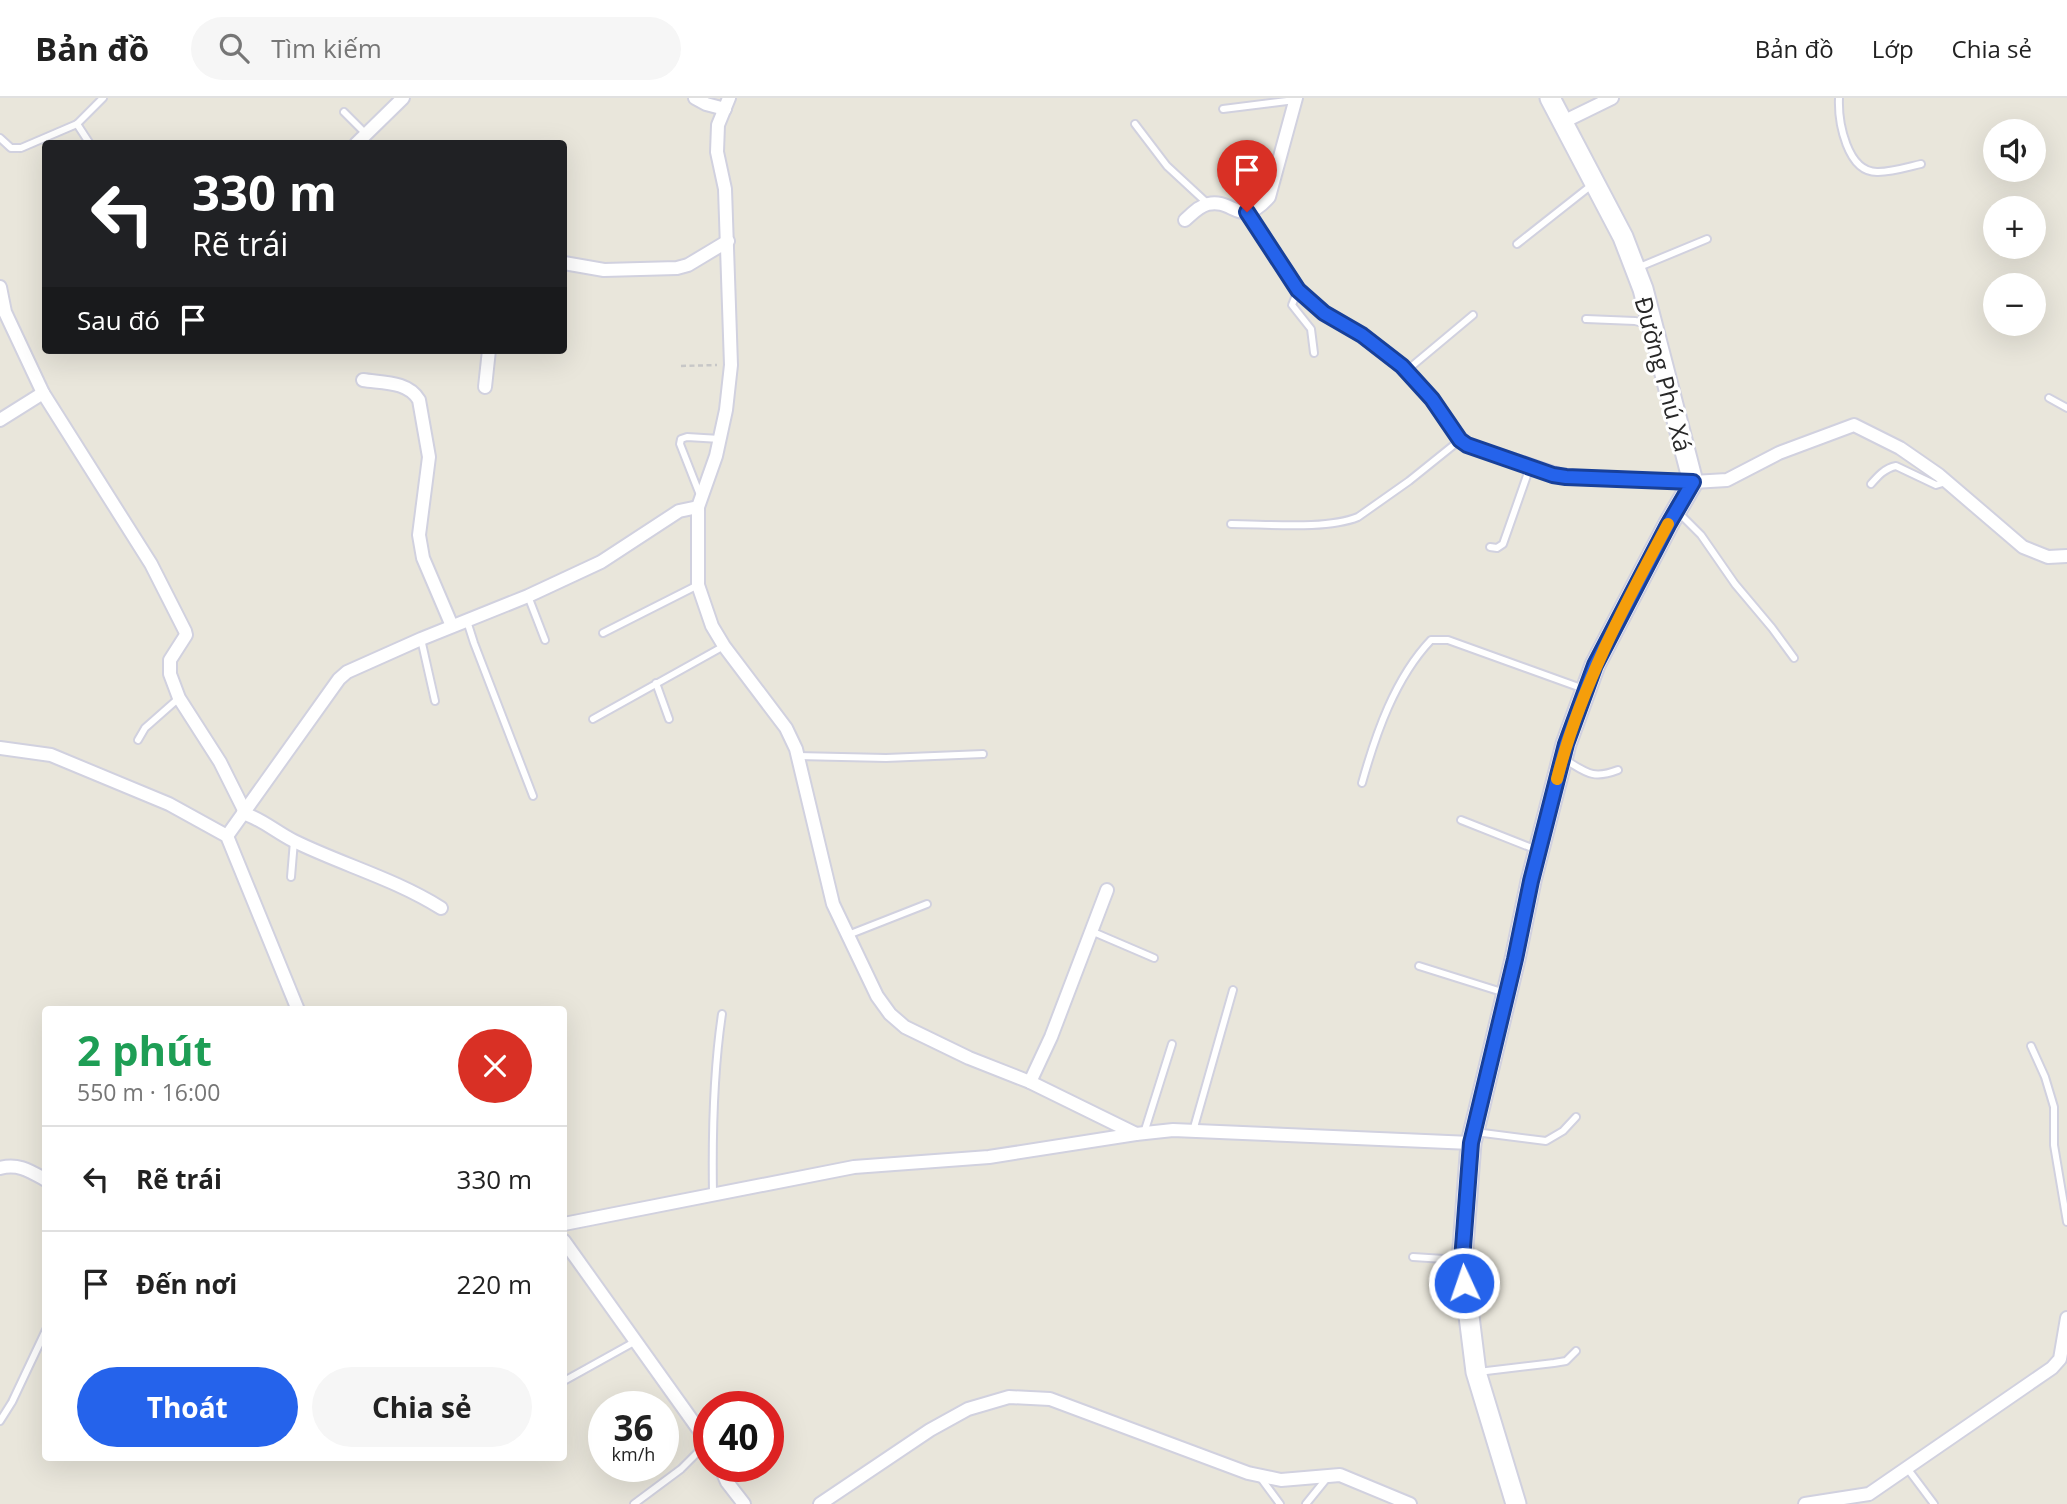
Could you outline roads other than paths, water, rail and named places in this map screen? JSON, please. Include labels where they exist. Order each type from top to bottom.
[{"type":"street","points":[[360,140],[403,98]]},
{"type":"street","points":[[695,98],[706,104],[727,103],[718,125],[717,152],[725,189],[731,365],[716,457],[700,502],[698,585],[712,626],[786,728],[797,755],[833,904],[877,996],[890,1014],[905,1027],[969,1058],[1031,1082],[1140,1133]]},
{"type":"street","name":"Đường Phú Xá","points":[[1516,1504],[1476,1372],[1462,1260],[1472,1138],[1538,850],[1562,758],[1595,665],[1693,482],[1635,269],[1623,237],[1550,98]]},
{"type":"street","points":[[1563,122],[1612,98]]},
{"type":"street","points":[[1185,220],[1209,204],[1218,204],[1238,212],[1251,212],[1261,206],[1269,197],[1295,99]]},
{"type":"street","points":[[1247,212],[1298,290],[1324,313],[1362,335],[1406,371],[1432,399],[1460,440],[1467,445],[1566,477],[1693,482],[1727,480],[1779,453],[1854,425],[1900,448],[1948,482],[2023,547],[2048,557],[2067,556]]},
{"type":"street","points":[[567,263],[604,270],[677,268],[688,265],[727,241]]},
{"type":"street","points":[[0,287],[5,312],[43,393],[151,564],[185,631],[186,635],[170,660],[170,674],[179,698],[220,762],[243,811],[294,841],[414,891],[441,908]]},
{"type":"street","points":[[485,387],[489,354]]},
{"type":"street","points":[[363,380],[405,386],[415,393],[419,400],[429,457],[419,535],[423,558],[452,626]]},
{"type":"street","points":[[0,420],[43,393]]},
{"type":"street","points":[[226,836],[346,672],[528,596],[601,562],[679,511],[700,502]]},
{"type":"street","points":[[0,748],[51,755],[169,804],[226,836],[296,1006]]},
{"type":"street","points":[[1031,1082],[1107,890]]},
{"type":"street","points":[[567,1223],[854,1167],[989,1157],[1140,1133],[1193,1131],[1472,1138]]},
{"type":"street","points":[[0,1168],[11,1165],[27,1169],[42,1178]]},
{"type":"street","points":[[567,1245],[693,1422]]},
{"type":"street","points":[[1805,1504],[1869,1494],[2052,1368],[2060,1359],[2067,1318]]},
{"type":"street","points":[[820,1504],[939,1425],[968,1409],[1009,1397],[1050,1399],[1258,1475],[1281,1480],[1348,1477],[1410,1504]]},
{"type":"street","points":[[727,1482],[744,1504]]},
{"type":"lane","points":[[0,138],[11,148],[21,148],[77,124],[103,98]]},
{"type":"lane","points":[[1839,98],[1840,119],[1856,163],[1877,173],[1921,164]]},
{"type":"lane","points":[[1223,109],[1295,99]]},
{"type":"lane","points":[[344,112],[366,134]]},
{"type":"lane","points":[[77,124],[87,140]]},
{"type":"lane","points":[[1135,124],[1167,166],[1209,204]]},
{"type":"lane","points":[[1517,244],[1595,183]]},
{"type":"lane","points":[[1635,269],[1707,239]]},
{"type":"lane","points":[[1298,290],[1292,305],[1311,329],[1314,353]]},
{"type":"lane","points":[[1406,371],[1472,315]]},
{"type":"lane","points":[[1586,319],[1635,321],[1652,325]]},
{"type":"lane","points":[[2049,398],[2067,408]]},
{"type":"lane","points":[[700,502],[680,444],[681,439],[720,439]]},
{"type":"lane","points":[[1231,524],[1322,524],[1349,521],[1409,481],[1460,440]]},
{"type":"lane","points":[[1490,547],[1497,548],[1503,544],[1530,467]]},
{"type":"lane","points":[[1871,484],[1890,467],[1896,467],[1936,485],[1948,482]]},
{"type":"lane","points":[[1676,510],[1700,535],[1794,658]]},
{"type":"lane","points":[[603,634],[698,585]]},
{"type":"lane","points":[[528,596],[545,640]]},
{"type":"lane","points":[[467,621],[533,796]]},
{"type":"lane","points":[[421,639],[435,701]]},
{"type":"lane","points":[[1362,783],[1375,739],[1392,701],[1421,650],[1431,640],[1448,640],[1586,690]]},
{"type":"lane","points":[[593,719],[724,646]]},
{"type":"lane","points":[[656,683],[669,719]]},
{"type":"lane","points":[[138,740],[145,728],[179,698]]},
{"type":"lane","points":[[797,755],[897,758],[984,754]]},
{"type":"lane","points":[[1562,758],[1591,775],[1603,775],[1618,770]]},
{"type":"lane","points":[[1461,820],[1538,850]]},
{"type":"lane","points":[[291,877],[294,841]]},
{"type":"lane","points":[[848,935],[927,904]]},
{"type":"lane","points":[[1091,931],[1154,958]]},
{"type":"lane","points":[[1419,966],[1507,993]]},
{"type":"lane","points":[[1193,1131],[1233,990]]},
{"type":"lane","points":[[713,1194],[712,1129],[717,1046],[722,1014]]},
{"type":"lane","points":[[1140,1133],[1172,1044]]},
{"type":"lane","points":[[2031,1046],[2045,1077],[2054,1107],[2054,1145],[2067,1222]]},
{"type":"lane","points":[[1472,1138],[1546,1141],[1563,1131],[1576,1117]]},
{"type":"lane","points":[[1413,1257],[1462,1260]]},
{"type":"lane","points":[[0,1421],[42,1338]]},
{"type":"lane","points":[[567,1379],[636,1340]]},
{"type":"lane","points":[[1476,1372],[1566,1361],[1576,1351]]},
{"type":"lane","points":[[634,1504],[693,1457]]},
{"type":"lane","points":[[1906,1468],[1934,1504]]},
{"type":"lane","points":[[1258,1475],[1280,1504]]},
{"type":"lane","points":[[1306,1504],[1329,1476]]}]
